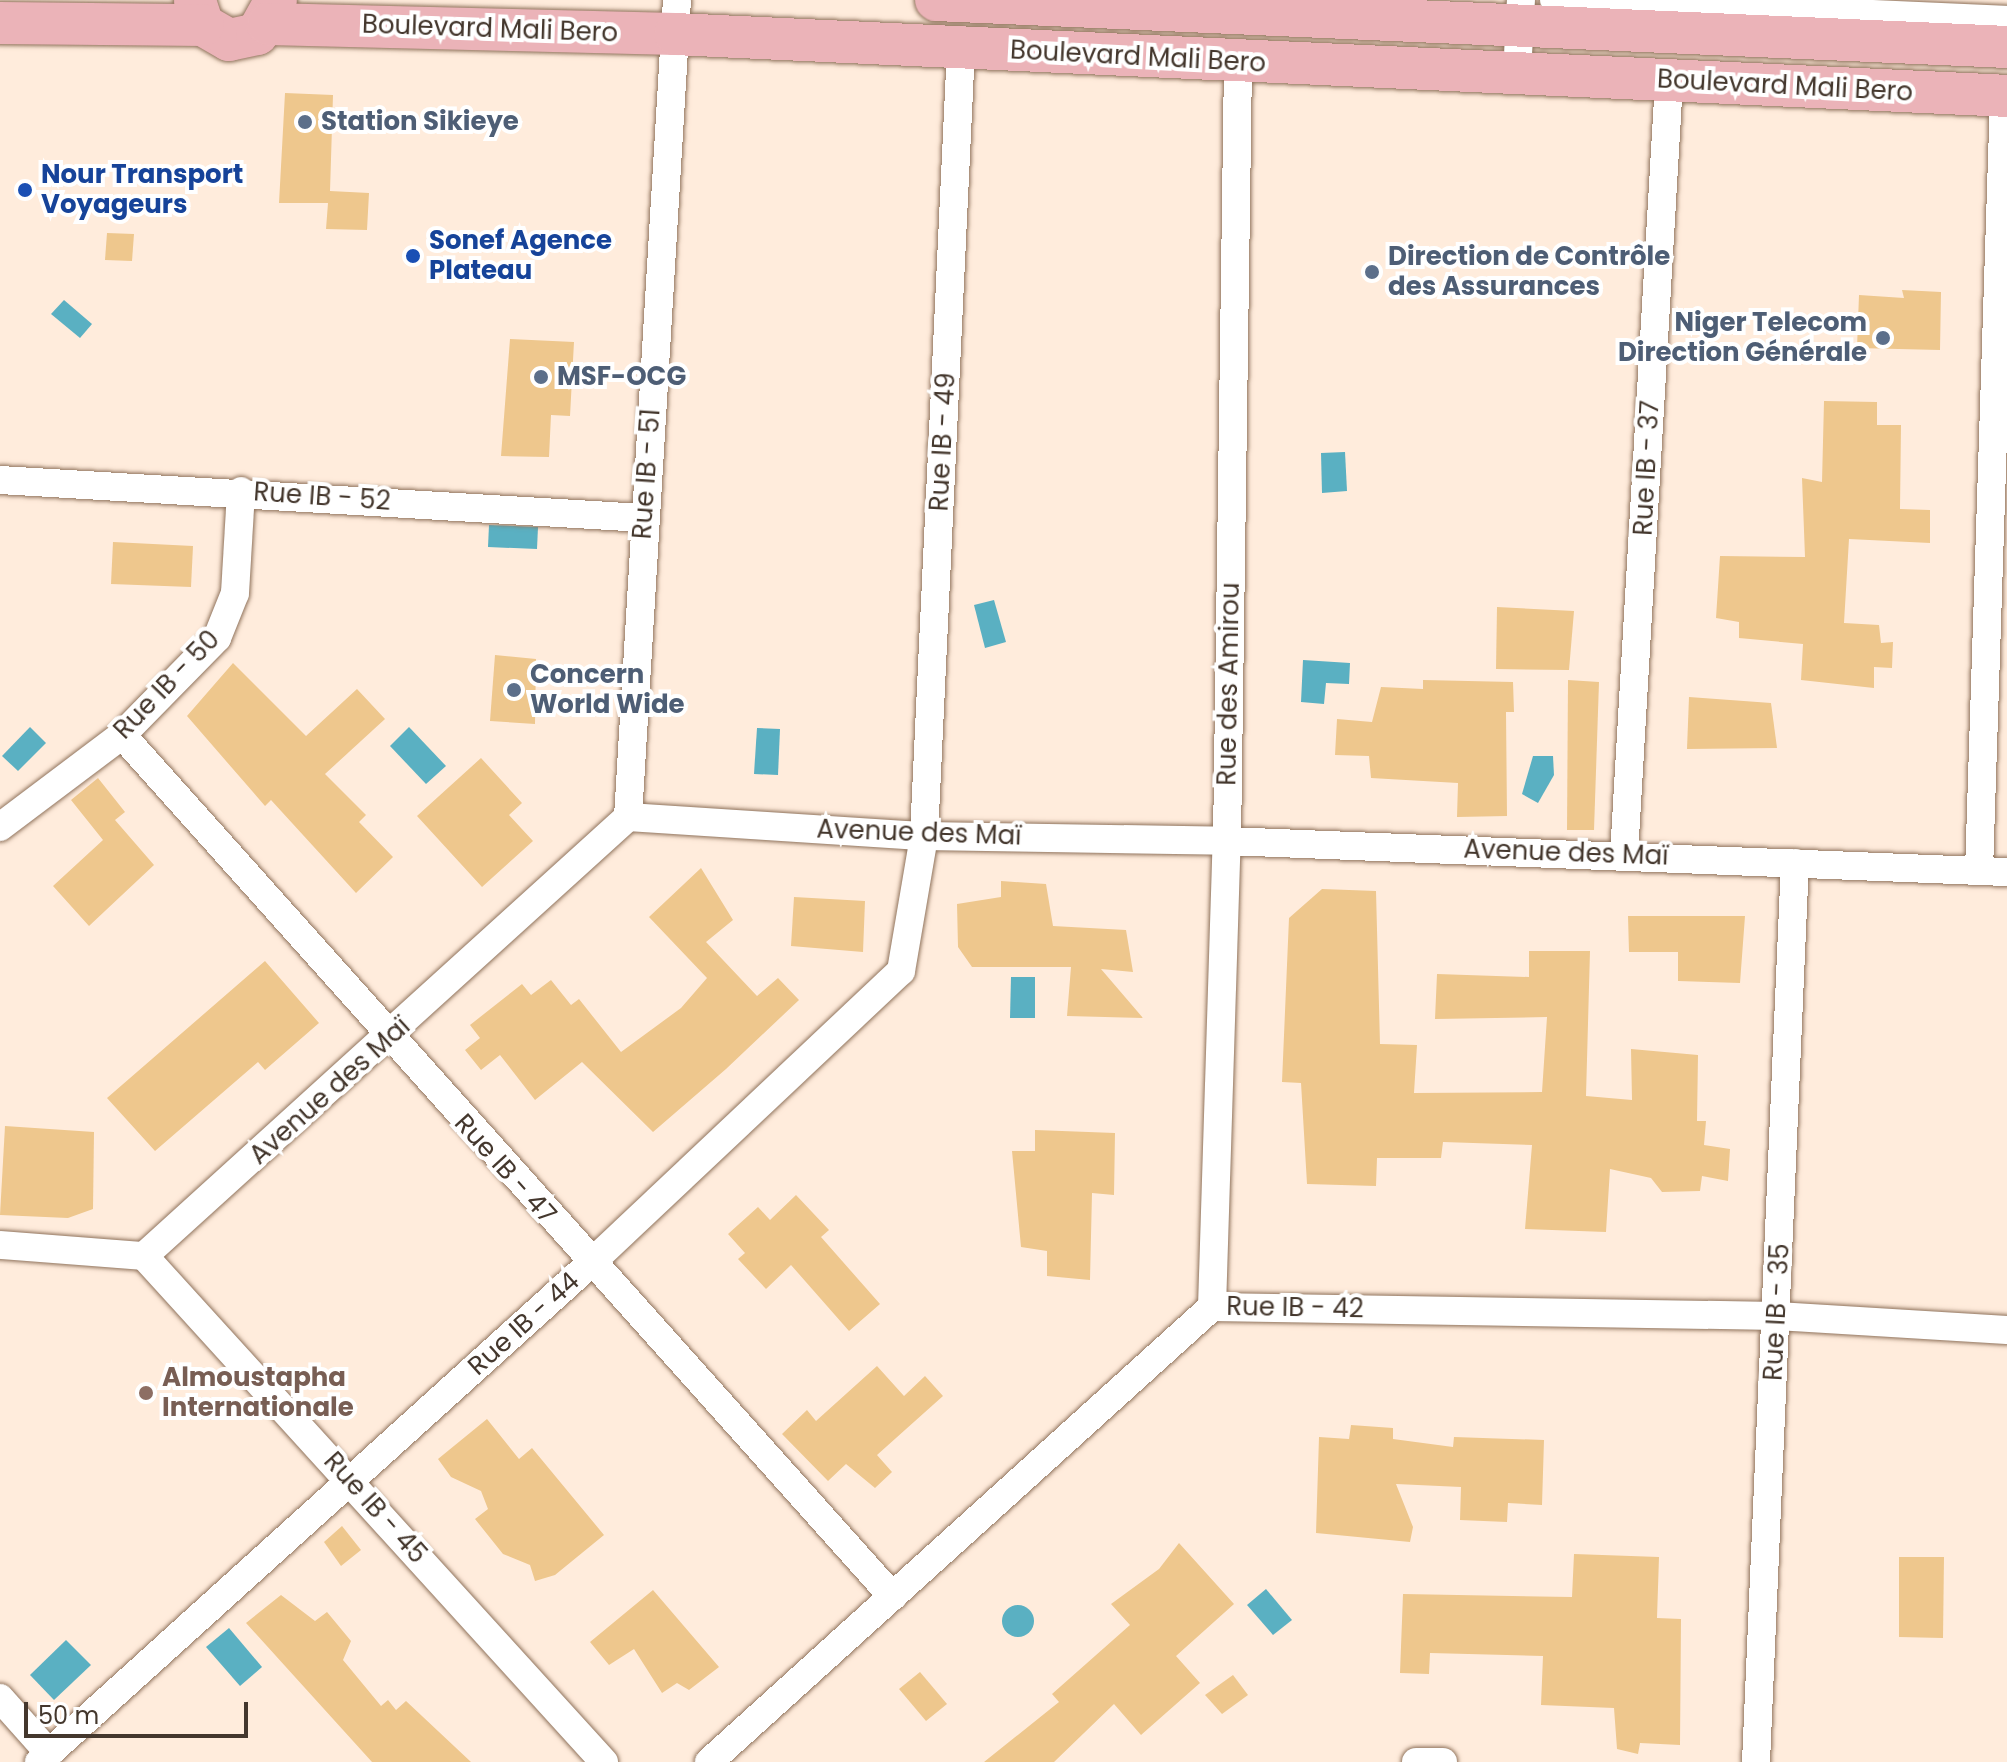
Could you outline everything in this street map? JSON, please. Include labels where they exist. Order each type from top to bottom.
[{"type":"main road","name":"Boulevard Mali Bero","points":[[936,0],[1946,20],[2007,47]]},
{"type":"main road","points":[[0,23],[199,12],[229,40],[272,12]]},
{"type":"main road","name":"Boulevard Mali Bero","points":[[272,12],[676,17],[961,48],[2005,96]]},
{"type":"street","name":"Boulevard Mali Bero","points":[[1554,0],[1946,20],[2007,20]]},
{"type":"street","points":[[1096,55],[1101,4]]},
{"type":"street","points":[[1517,73],[1521,13]]},
{"type":"street","name":"Rue IB - 51","points":[[628,817],[676,17]]},
{"type":"street","points":[[1944,92],[1946,20]]},
{"type":"street","name":"Rue IB - 49","points":[[924,836],[961,48]]},
{"type":"street","name":"Rue des Amirou","points":[[1212,1307],[1227,841],[1238,61]]},
{"type":"street","name":"Rue IB - 37","points":[[1624,855],[1669,81]]},
{"type":"street","points":[[1979,871],[2006,138],[2005,96]]},
{"type":"street","name":"Rue IB - 52","points":[[0,480],[241,491],[644,518]]},
{"type":"street","name":"Rue IB - 50","points":[[0,827],[122,735],[230,617],[241,491]]},
{"type":"street","name":"Rue IB - 47","points":[[122,735],[389,1040],[893,1597]]},
{"type":"street","name":"Avenue des Maï","points":[[144,1256],[389,1040],[628,817],[924,836],[1227,841],[2007,872]]},
{"type":"street","name":"Rue IB - 44","points":[[44,1758],[590,1264],[901,971],[924,836]]},
{"type":"street","name":"Rue IB - 35","points":[[1756,1762],[1795,863]]},
{"type":"street","points":[[0,1245],[144,1256]]},
{"type":"street","name":"Rue IB - 45","points":[[144,1256],[604,1762]]},
{"type":"street","name":"Rue IB - 42","points":[[709,1762],[1212,1307],[1777,1316],[2007,1330]]},
{"type":"street","points":[[0,1698],[44,1758]]},
{"type":"street","points":[[1416,1762],[1443,1762]]},
{"type":"water","points":[[64,300],[92,324],[80,338],[51,314]]},
{"type":"water","points":[[1345,452],[1347,491],[1322,493],[1321,453]]},
{"type":"water","points":[[489,525],[538,527],[537,549],[488,547]]},
{"type":"water","points":[[994,600],[1006,642],[985,648],[974,605]]},
{"type":"water","points":[[1303,660],[1350,663],[1349,684],[1326,683],[1324,704],[1301,702]]},
{"type":"water","points":[[30,727],[46,743],[18,771],[2,756]]},
{"type":"water","points":[[409,727],[446,766],[426,784],[390,746]]},
{"type":"water","points":[[757,728],[780,729],[778,775],[754,774]]},
{"type":"water","points":[[1533,756],[1553,756],[1554,775],[1538,803],[1522,794]]},
{"type":"water","points":[[1011,977],[1035,977],[1035,1018],[1010,1018]]},
{"type":"water","points":[[1266,1589],[1292,1620],[1273,1635],[1247,1605]]},
{"type":"water","points":[[1018,1605],[1029,1610],[1034,1621],[1029,1632],[1018,1637],[1007,1632],[1002,1621],[1007,1610]]},
{"type":"water","points":[[229,1628],[262,1667],[240,1686],[206,1647]]},
{"type":"water","points":[[66,1640],[91,1665],[54,1700],[30,1675]]},
{"type":"building","points":[[285,93],[333,95],[330,191],[369,193],[367,230],[326,229],[328,203],[279,203]]},
{"type":"building","points":[[107,233],[134,234],[132,261],[105,260]]},
{"type":"building","points":[[1902,290],[1941,292],[1940,350],[1857,348],[1859,295],[1904,298]]},
{"type":"building","name":"MSF-OCG","points":[[510,339],[574,342],[570,416],[551,415],[549,457],[501,456]]},
{"type":"building","points":[[1824,401],[1877,402],[1877,425],[1901,425],[1900,509],[1930,510],[1930,543],[1849,539],[1844,623],[1879,625],[1881,643],[1893,642],[1892,668],[1874,667],[1874,688],[1801,680],[1803,644],[1739,638],[1739,622],[1716,618],[1720,556],[1805,557],[1802,478],[1822,482]]},
{"type":"building","points":[[113,542],[193,546],[191,587],[111,584]]},
{"type":"building","points":[[1497,607],[1574,611],[1569,670],[1496,669]]},
{"type":"building","name":"Concern World Wide","points":[[495,655],[536,659],[535,724],[490,721]]},
{"type":"building","points":[[233,663],[306,736],[357,689],[385,719],[325,774],[366,815],[359,822],[393,857],[356,893],[271,800],[265,806],[187,716]]},
{"type":"building","points":[[1423,680],[1513,682],[1514,712],[1506,712],[1507,816],[1457,817],[1458,783],[1371,778],[1369,756],[1335,755],[1337,719],[1372,722],[1381,687],[1423,689]]},
{"type":"building","points":[[1568,680],[1599,682],[1594,830],[1567,830]]},
{"type":"building","points":[[1689,697],[1771,703],[1777,748],[1687,749]]},
{"type":"building","points":[[481,758],[522,803],[509,815],[533,841],[482,887],[417,816]]},
{"type":"building","points":[[98,778],[125,812],[115,820],[154,865],[89,926],[53,886],[103,840],[71,800]]},
{"type":"building","points":[[701,868],[733,920],[706,942],[757,996],[778,978],[799,1000],[726,1069],[653,1132],[582,1062],[535,1100],[500,1055],[481,1070],[465,1050],[480,1038],[470,1025],[522,984],[531,995],[551,980],[571,1005],[579,999],[621,1052],[681,1008],[707,978],[649,917]]},
{"type":"building","points":[[1001,881],[1046,884],[1053,926],[1126,930],[1133,972],[1101,969],[1143,1018],[1067,1016],[1071,967],[972,967],[958,947],[957,904],[1001,897]]},
{"type":"building","points":[[1322,889],[1376,891],[1380,1044],[1417,1045],[1414,1093],[1542,1092],[1547,1017],[1435,1019],[1437,974],[1529,977],[1529,951],[1590,951],[1586,1096],[1632,1100],[1631,1049],[1698,1055],[1697,1121],[1706,1121],[1704,1145],[1730,1149],[1728,1181],[1702,1176],[1700,1191],[1662,1192],[1651,1178],[1610,1169],[1606,1232],[1525,1229],[1532,1145],[1443,1142],[1441,1158],[1377,1158],[1376,1186],[1307,1184],[1301,1083],[1282,1082],[1289,918]]},
{"type":"building","points":[[794,897],[865,901],[863,952],[791,946]]},
{"type":"building","points":[[1628,916],[1745,916],[1740,983],[1678,981],[1678,952],[1629,952]]},
{"type":"building","points":[[265,961],[319,1023],[265,1070],[258,1062],[155,1151],[107,1098]]},
{"type":"building","points":[[5,1126],[94,1132],[93,1209],[68,1218],[0,1215]]},
{"type":"building","points":[[1035,1130],[1115,1133],[1114,1195],[1092,1193],[1090,1280],[1047,1276],[1047,1251],[1021,1247],[1012,1151],[1035,1151]]},
{"type":"building","points":[[796,1195],[829,1230],[821,1237],[880,1304],[849,1331],[791,1265],[766,1289],[738,1259],[745,1253],[728,1234],[758,1207],[770,1220]]},
{"type":"building","points":[[877,1366],[904,1396],[925,1376],[943,1396],[877,1455],[892,1472],[875,1488],[846,1464],[828,1481],[782,1434],[807,1410],[816,1421]]},
{"type":"building","points":[[487,1419],[519,1459],[532,1448],[604,1535],[555,1575],[535,1581],[530,1565],[503,1554],[475,1519],[488,1509],[481,1491],[451,1477],[438,1459]]},
{"type":"building","points":[[1351,1425],[1393,1428],[1393,1439],[1453,1447],[1454,1437],[1544,1440],[1542,1505],[1508,1503],[1507,1522],[1460,1520],[1461,1487],[1396,1484],[1413,1527],[1410,1542],[1316,1533],[1319,1437],[1349,1439]]},
{"type":"building","points":[[342,1526],[361,1550],[341,1566],[324,1542]]},
{"type":"building","points":[[1179,1543],[1234,1604],[1176,1656],[1200,1683],[1141,1735],[1114,1704],[1054,1762],[984,1762],[1059,1702],[1052,1694],[1130,1625],[1111,1604],[1159,1569]]},
{"type":"building","points":[[1574,1554],[1659,1557],[1657,1618],[1681,1619],[1680,1745],[1640,1743],[1638,1754],[1617,1749],[1614,1708],[1541,1705],[1543,1656],[1430,1653],[1429,1674],[1400,1673],[1403,1594],[1572,1597]]},
{"type":"building","points":[[1899,1557],[1944,1557],[1943,1638],[1899,1637]]},
{"type":"building","points":[[653,1590],[719,1667],[689,1690],[677,1683],[662,1693],[634,1649],[609,1665],[590,1642]]},
{"type":"building","points":[[281,1595],[315,1621],[327,1612],[351,1641],[343,1660],[381,1706],[388,1700],[396,1710],[406,1701],[471,1762],[372,1762],[246,1623]]},
{"type":"building","points":[[920,1672],[947,1704],[926,1721],[899,1689]]},
{"type":"building","points":[[1233,1675],[1248,1695],[1222,1714],[1205,1695]]},
{"type":"place","name":"Station Sikieye","points":[[305,122]]},
{"type":"place","name":"Nour Transport Voyageurs","points":[[25,190]]},
{"type":"place","name":"Sonef Agence Plateau","points":[[413,256]]},
{"type":"place","name":"Direction de Contrôle des Assurances","points":[[1372,272]]},
{"type":"place","name":"Niger Telecom Direction Générale","points":[[1883,338]]},
{"type":"place","name":"MSF-OCG","points":[[541,377]]},
{"type":"place","name":"Concern World Wide","points":[[514,690]]},
{"type":"place","name":"Almoustapha Internationale","points":[[146,1393]]}]
